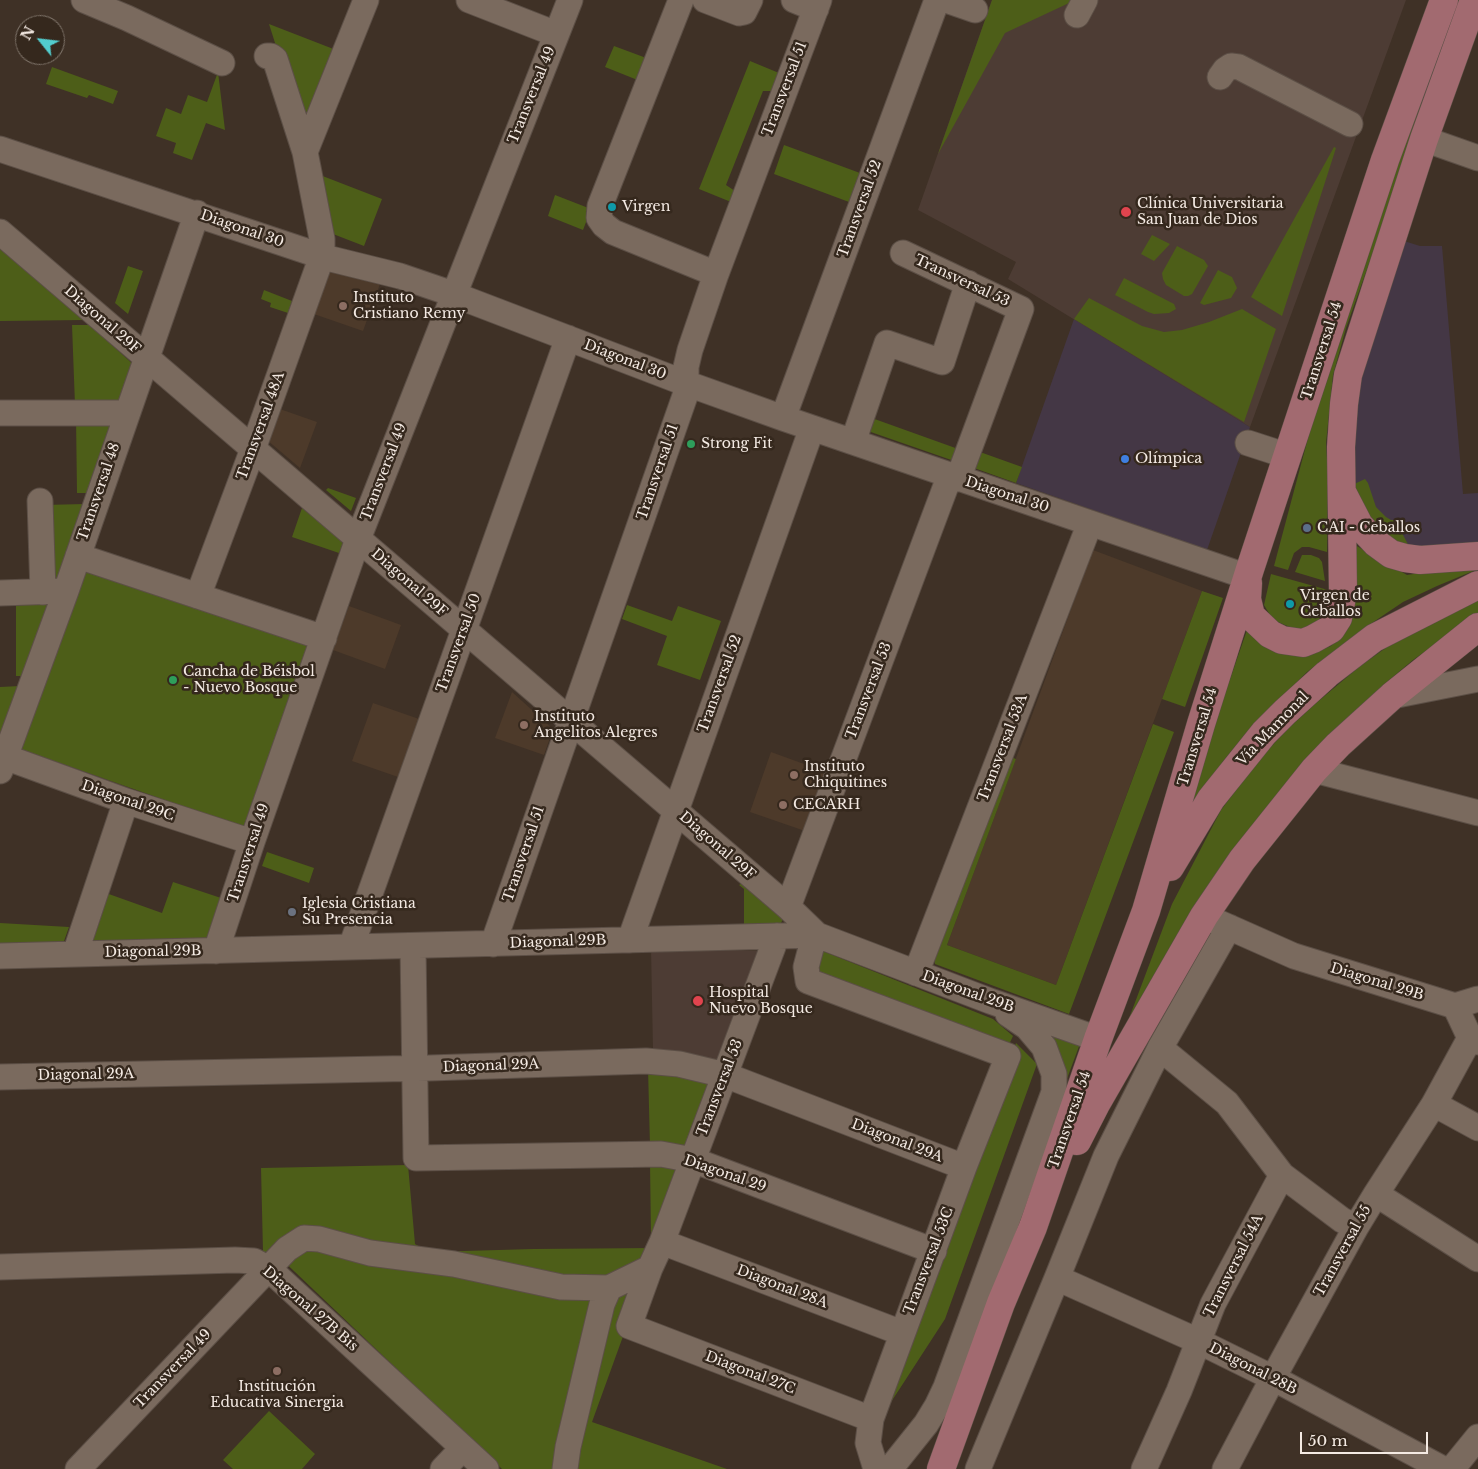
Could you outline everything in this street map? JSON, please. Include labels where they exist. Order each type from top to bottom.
[{"type":"main road","name":"Transversal 54","points":[[941,1469],[1001,1303],[1033,1227],[1098,1039],[1146,911],[1201,724],[1248,577],[1385,160],[1444,0]]},
{"type":"main road","points":[[1248,577],[1248,600],[1251,616],[1270,634],[1282,640],[1303,643],[1322,636],[1338,618],[1343,592],[1341,439],[1348,375],[1424,139],[1474,8]]},
{"type":"main road","points":[[1341,490],[1359,525],[1376,544],[1391,554],[1420,560],[1478,556]]},
{"type":"main road","name":"Vía Mamonal","points":[[1146,911],[1211,798],[1259,739],[1285,712],[1327,674],[1374,638],[1478,585]]},
{"type":"main road","points":[[1033,1227],[1096,1104],[1204,916],[1242,860],[1314,770],[1338,745],[1392,696],[1478,627]]},
{"type":"street","points":[[84,0],[131,9],[222,63]]},
{"type":"street","points":[[304,152],[366,0]]},
{"type":"street","points":[[469,0],[556,34]]},
{"type":"street","name":"Transversal 49","points":[[216,950],[358,539],[570,0]]},
{"type":"street","points":[[681,0],[600,206],[599,218],[613,232],[716,274]]},
{"type":"street","points":[[705,0],[740,13],[746,11],[750,0]]},
{"type":"street","name":"Transversal 52","points":[[784,418],[937,0]]},
{"type":"street","points":[[946,0],[975,10]]},
{"type":"street","name":"Transversal 51","points":[[493,944],[686,393],[686,367],[690,350],[810,3]]},
{"type":"street","points":[[267,56],[275,59],[304,152],[322,240],[322,256]]},
{"type":"street","points":[[1220,77],[1231,66],[1239,67],[1340,132]]},
{"type":"street","points":[[1424,139],[1478,158]]},
{"type":"street","name":"Diagonal 30","points":[[0,149],[322,256],[400,276],[453,294],[685,383],[1248,577]]},
{"type":"street","name":"Transversal 48","points":[[3,764],[54,591],[78,556],[197,213]]},
{"type":"street","name":"Diagonal 29F","points":[[0,232],[788,907],[817,935]]},
{"type":"street","name":"Transversal 53","points":[[788,907],[1020,309],[903,253]]},
{"type":"street","name":"Transversal 48A","points":[[198,596],[322,256]]},
{"type":"street","points":[[853,442],[887,343],[942,362],[968,283]]},
{"type":"street","name":"Transversal 50","points":[[350,947],[568,338]]},
{"type":"street","points":[[0,413],[127,413]]},
{"type":"street","name":"Transversal 52","points":[[630,940],[812,428]]},
{"type":"street","points":[[1248,443],[1288,456]]},
{"type":"street","points":[[0,592],[54,591],[40,501]]},
{"type":"street","name":"Transversal 53A","points":[[916,973],[1090,522]]},
{"type":"street","points":[[78,556],[324,638]]},
{"type":"street","points":[[1392,696],[1478,679]]},
{"type":"street","name":"Diagonal 29C","points":[[3,764],[252,842]]},
{"type":"street","points":[[1314,770],[1478,813]]},
{"type":"street","points":[[74,954],[126,801]]},
{"type":"street","name":"Diagonal 29B","points":[[1204,916],[1294,956],[1467,1002],[1474,1040]]},
{"type":"street","points":[[978,1469],[1058,1278],[1106,1156],[1160,1048],[1229,927]]},
{"type":"street","name":"Diagonal 29B","points":[[0,956],[817,935],[990,1001],[1098,1039]]},
{"type":"street","name":"Transversal 53C","points":[[817,935],[806,967],[808,981],[1008,1056],[964,1167],[871,1419],[868,1443],[876,1469]]},
{"type":"street","name":"Transversal 53","points":[[629,1326],[777,936]]},
{"type":"street","points":[[413,946],[415,1068]]},
{"type":"street","points":[[890,1469],[926,1424],[946,1387],[1054,1092],[1054,1074],[1044,1047],[1027,1027],[990,1001]]},
{"type":"street","name":"Transversal 55","points":[[1225,1469],[1356,1227],[1474,1040]]},
{"type":"street","points":[[1160,1048],[1227,1103],[1243,1127],[1282,1176],[1342,1220],[1356,1227]]},
{"type":"street","name":"Diagonal 29A","points":[[0,1077],[646,1061],[680,1064],[725,1075],[964,1167]]},
{"type":"street","name":"Diagonal 29","points":[[415,1068],[416,1158],[661,1154],[693,1160],[934,1251]]},
{"type":"street","points":[[1434,1104],[1478,1128]]},
{"type":"street","name":"Transversal 54A","points":[[1144,1469],[1179,1391],[1213,1304],[1282,1176]]},
{"type":"street","points":[[1376,1194],[1478,1259]]},
{"type":"street","name":"Transversal 49","points":[[83,1467],[287,1249],[304,1238],[319,1239],[370,1253],[454,1264],[561,1287],[609,1288]]},
{"type":"street","name":"Diagonal 28A","points":[[662,1242],[902,1333]]},
{"type":"street","name":"Diagonal 27B Bis","points":[[0,1267],[254,1261],[269,1269],[486,1469]]},
{"type":"street","points":[[564,1469],[602,1304],[609,1288],[650,1268]]},
{"type":"street","name":"Diagonal 28B","points":[[1058,1278],[1198,1341],[1273,1378],[1444,1469]]},
{"type":"street","name":"Diagonal 27C","points":[[629,1326],[871,1419]]},
{"type":"street","points":[[1452,1469],[1478,1437]]},
{"type":"street","points":[[443,1469],[463,1448]]},
{"type":"shaded area","name":"Clínica Universitaria San Juan de Dios","points":[[992,0],[1406,0],[1250,427],[1008,279],[1016,262],[918,210]]},
{"type":"shaded area","points":[[1404,241],[1420,246],[1442,246],[1463,494],[1478,493],[1478,545],[1415,549],[1383,538],[1351,493],[1359,376]]},
{"type":"shaded area","name":"Instituto Cristiano Remy","points":[[326,270],[380,284],[363,331],[311,313]]},
{"type":"shaded area","points":[[1074,319],[1250,427],[1207,550],[1016,483]]},
{"type":"shaded area","points":[[277,408],[317,422],[300,468],[267,440]]},
{"type":"shaded area","points":[[1093,550],[1202,591],[1056,985],[947,945]]},
{"type":"shaded area","points":[[349,606],[401,625],[385,669],[333,650]]},
{"type":"shaded area","name":"Instituto Angelitos Alegres","points":[[512,692],[553,729],[544,755],[495,738]]},
{"type":"shaded area","points":[[373,703],[422,720],[401,778],[352,761]]},
{"type":"shaded area","points":[[771,752],[826,772],[805,831],[750,812]]},
{"type":"shaded area","name":"Hospital Nuevo Bosque","points":[[651,948],[760,951],[725,1064],[653,1051]]},
{"type":"green space","points":[[992,0],[1071,0],[1069,3],[1005,33],[938,154]]},
{"type":"green space","points":[[1452,0],[1463,0],[1346,328],[1333,375],[1326,443],[1328,474],[1327,552],[1302,547],[1294,553],[1288,570],[1274,566],[1320,393]]},
{"type":"green space","points":[[269,24],[336,50],[303,131]]},
{"type":"green space","points":[[614,46],[649,59],[640,81],[605,67]]},
{"type":"green space","points":[[750,61],[779,73],[773,91],[763,91],[726,185],[735,191],[731,202],[699,189]]},
{"type":"green space","points":[[52,67],[118,91],[113,104],[89,95],[87,98],[46,84]]},
{"type":"green space","points":[[218,72],[225,130],[206,123],[192,160],[173,153],[176,143],[156,136],[166,108],[181,114],[188,95],[207,102]]},
{"type":"green space","points":[[784,145],[860,173],[849,202],[774,174]]},
{"type":"green space","points":[[1334,147],[1336,148],[1282,316],[1251,297]]},
{"type":"green space","points":[[320,175],[382,199],[364,246],[333,234]]},
{"type":"green space","points":[[555,195],[591,209],[583,230],[548,216]]},
{"type":"green space","points":[[1152,235],[1170,244],[1154,261],[1141,254]]},
{"type":"green space","points":[[0,245],[85,320],[0,321]]},
{"type":"green space","points":[[1177,246],[1204,260],[1208,266],[1192,294],[1188,296],[1184,296],[1166,285],[1163,279],[1162,273]]},
{"type":"green space","points":[[128,266],[143,271],[128,314],[115,303]]},
{"type":"green space","points":[[1218,270],[1232,277],[1237,288],[1231,298],[1204,305],[1200,303]]},
{"type":"green space","points":[[1124,278],[1174,304],[1176,309],[1169,313],[1154,314],[1115,295]]},
{"type":"green space","points":[[264,290],[292,301],[288,313],[270,307],[271,303],[261,299]]},
{"type":"green space","points":[[1089,298],[1142,326],[1164,332],[1182,330],[1242,309],[1276,329],[1244,422],[1074,319]]},
{"type":"green space","points":[[72,325],[90,325],[136,367],[119,406],[75,405]]},
{"type":"green space","points":[[76,417],[115,417],[88,493],[77,493]]},
{"type":"green space","points":[[869,417],[961,450],[957,462],[865,430]]},
{"type":"green space","points":[[980,452],[1022,467],[1016,483],[974,468]]},
{"type":"green space","points":[[1365,479],[1376,507],[1386,517],[1395,520],[1410,548],[1383,538],[1350,486]]},
{"type":"green space","points":[[328,488],[356,498],[351,511],[326,490]]},
{"type":"green space","points":[[85,504],[61,585],[45,585],[43,505]]},
{"type":"green space","points":[[302,508],[344,541],[339,553],[292,537]]},
{"type":"green space","points":[[1350,542],[1407,575],[1478,564],[1478,569],[1403,602],[1307,672],[1246,733],[1224,760],[1180,824],[1247,630],[1294,656],[1307,656],[1331,646],[1338,638]]},
{"type":"green space","points":[[1302,555],[1311,555],[1319,558],[1322,562],[1325,581],[1295,572]]},
{"type":"green space","name":"Cancha de Béisbol - Nuevo Bosque","points":[[86,562],[313,643],[247,829],[20,749]]},
{"type":"green space","points":[[1271,574],[1328,590],[1324,614],[1317,622],[1307,629],[1292,628],[1278,622],[1270,615],[1264,605]]},
{"type":"green space","points":[[1202,591],[1223,598],[1185,707],[1162,699]]},
{"type":"green space","points":[[54,597],[24,676],[16,676],[16,599]]},
{"type":"green space","points":[[1478,600],[1478,614],[1413,660],[1367,701],[1125,1029],[1172,904],[1221,810],[1261,757],[1315,704],[1359,667],[1394,642]]},
{"type":"green space","points":[[627,605],[672,621],[678,606],[721,621],[700,680],[657,665],[667,636],[622,619]]},
{"type":"green space","points":[[20,686],[0,751],[0,687]]},
{"type":"green space","points":[[1153,724],[1174,732],[1069,1014],[935,964],[933,955],[1008,756],[1016,759],[947,945],[1056,985]]},
{"type":"green space","points":[[267,852],[314,868],[309,883],[262,866]]},
{"type":"green space","points":[[173,882],[221,898],[205,945],[88,947],[106,893],[162,913]]},
{"type":"green space","points":[[742,883],[783,919],[780,925],[744,926],[744,889],[739,885]]},
{"type":"green space","points":[[0,923],[69,927],[63,944],[0,946]]},
{"type":"green space","points":[[820,950],[993,1019],[1013,1036],[1007,1049],[811,973]]},
{"type":"green space","points":[[1036,1033],[1081,1041],[1058,1103]]},
{"type":"green space","points":[[1016,1043],[1037,1064],[945,1319],[882,1416]]},
{"type":"green space","points":[[648,1068],[711,1079],[689,1151],[650,1146]]},
{"type":"green space","points":[[650,1163],[684,1167],[651,1237]]},
{"type":"green space","points":[[408,1165],[415,1244],[429,1252],[655,1248],[592,1422],[727,1469],[502,1469],[274,1252],[263,1252],[261,1168]]},
{"type":"green space","points":[[269,1411],[315,1454],[302,1469],[233,1469],[223,1460]]},
{"type":"place","name":"Virgen","points":[[612,207]]},
{"type":"place","name":"Clínica Universitaria San Juan de Dios","points":[[1126,212]]},
{"type":"place","name":"Instituto Cristiano Remy","points":[[343,306]]},
{"type":"place","name":"Strong Fit","points":[[691,444]]},
{"type":"place","name":"Olímpica","points":[[1125,459]]},
{"type":"place","name":"CAI - Ceballos","points":[[1307,528]]},
{"type":"place","name":"Virgen de Ceballos","points":[[1290,604]]},
{"type":"place","name":"Cancha de Béisbol - Nuevo Bosque","points":[[173,680]]},
{"type":"place","name":"Instituto Angelitos Alegres","points":[[524,725]]},
{"type":"place","name":"Instituto Chiquitines","points":[[794,775]]},
{"type":"place","name":"CECARH","points":[[783,805]]},
{"type":"place","name":"Iglesia Cristiana Su Presencia","points":[[292,912]]},
{"type":"place","name":"Hospital Nuevo Bosque","points":[[698,1001]]},
{"type":"place","name":"Institución Educativa Sinergia","points":[[277,1371]]}]
